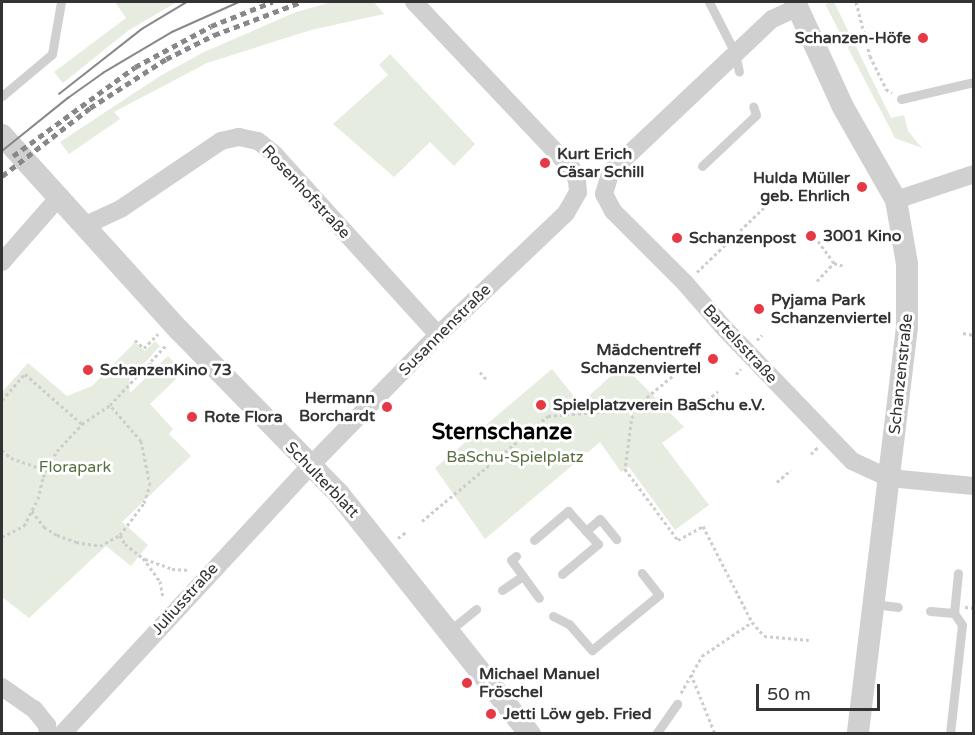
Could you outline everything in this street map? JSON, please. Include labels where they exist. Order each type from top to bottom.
[{"type":"street","name":"Susannenstraße","points":[[310,466],[438,336],[566,213],[578,192],[578,180],[572,169],[414,2]]},
{"type":"street","points":[[735,53],[772,19],[796,5]]},
{"type":"street","name":"Schanzenstraße","points":[[796,5],[843,107],[896,200],[906,254],[908,308],[858,734]]},
{"type":"street","name":"Bartelsstraße","points":[[735,53],[611,171],[604,194],[612,211],[685,283],[828,439],[852,461],[889,478],[974,486]]},
{"type":"street","name":"Schulterblatt","points":[[2,135],[60,196],[179,330],[339,494],[530,734]]},
{"type":"street","name":"Rosenhofstraße","points":[[86,225],[122,208],[221,141],[239,137],[258,141],[275,155],[438,336]]},
{"type":"street","points":[[896,200],[974,174]]},
{"type":"street","points":[[2,262],[60,196]]},
{"type":"street","name":"Juliusstraße","points":[[62,734],[310,466]]},
{"type":"street","points":[[2,687],[34,709],[47,725],[48,734]]},
{"type":"lane","points":[[2,96],[52,54],[61,2]]},
{"type":"lane","points":[[709,2],[735,53],[739,72]]},
{"type":"lane","points":[[901,99],[974,82]]},
{"type":"lane","points":[[702,166],[756,115],[753,106]]},
{"type":"lane","points":[[534,540],[568,511],[598,544],[562,574]]},
{"type":"lane","points":[[586,531],[600,519],[616,539]]},
{"type":"lane","points":[[516,556],[511,560],[539,597]]},
{"type":"lane","points":[[553,615],[569,624],[592,650],[659,595],[642,573]]},
{"type":"lane","points":[[950,734],[962,625],[954,613],[958,573]]},
{"type":"lane","points":[[502,590],[523,576]]},
{"type":"lane","points":[[874,604],[898,607]]},
{"type":"lane","points":[[449,631],[476,609]]},
{"type":"lane","points":[[930,611],[954,613]]},
{"type":"lane","points":[[656,734],[677,704]]},
{"type":"path","points":[[856,2],[870,56],[886,89],[901,99]]},
{"type":"path","points":[[700,269],[780,192]]},
{"type":"path","points":[[818,241],[834,264],[844,266]]},
{"type":"path","points":[[817,281],[834,264]]},
{"type":"path","points":[[776,321],[799,299]]},
{"type":"path","points":[[2,537],[24,526],[32,511],[46,470],[57,451],[82,424],[110,405],[179,330]]},
{"type":"path","points":[[963,333],[974,334]]},
{"type":"path","points":[[135,340],[144,348],[153,338]]},
{"type":"path","points":[[148,376],[151,361]]},
{"type":"path","points":[[422,521],[548,416],[633,409],[689,362]]},
{"type":"path","points":[[480,372],[486,379]]},
{"type":"path","points":[[2,400],[25,374],[82,424]]},
{"type":"path","points":[[698,408],[718,391]]},
{"type":"path","points":[[32,511],[48,530],[76,543],[100,546],[120,535],[144,503],[150,485],[147,461],[141,441],[110,405]]},
{"type":"path","points":[[633,409],[625,469],[678,540],[703,526],[752,622],[764,636],[809,640]]},
{"type":"path","points":[[2,450],[11,458],[46,470]]},
{"type":"path","points":[[777,482],[791,470]]},
{"type":"path","points":[[120,535],[125,544],[143,558],[160,581],[168,619]]},
{"type":"path","points":[[143,558],[172,569]]},
{"type":"path","points":[[677,704],[690,674],[702,656],[752,622]]},
{"type":"path","points":[[690,674],[715,734]]},
{"type":"path","points":[[209,734],[216,733]]},
{"type":"green space","points":[[115,2],[177,2],[129,30],[63,83],[54,72],[126,18]]},
{"type":"green space","points":[[332,2],[374,2],[384,14],[311,30],[207,63],[114,112],[120,119],[69,154],[60,142],[160,76],[204,52],[296,12]]},
{"type":"green space","points":[[834,2],[891,118],[904,115],[908,131],[922,148],[895,138],[825,4]]},
{"type":"green space","points":[[390,54],[475,144],[454,166],[430,142],[394,177],[333,124],[388,75],[379,65]]},
{"type":"green space","name":"Florapark","points":[[155,341],[160,346],[129,380],[130,393],[168,356],[183,372],[150,404],[173,429],[169,434],[191,456],[122,522],[148,545],[131,566],[106,546],[29,618],[2,597],[2,392],[28,363],[67,396],[92,386],[135,342],[145,351]]},
{"type":"green space","name":"BaSchu-Spielplatz","points":[[623,365],[684,427],[662,443],[709,505],[675,530],[629,467],[621,472],[600,442],[485,539],[435,468],[552,369],[580,404]]},
{"type":"tram line","points":[[59,94],[142,29],[187,2]]},
{"type":"tram line","points":[[2,151],[103,73],[172,32],[239,2]]},
{"type":"railway","points":[[13,156],[135,67],[211,26],[272,2]]},
{"type":"railway","points":[[2,176],[90,108],[166,59],[214,35],[301,2]]},
{"type":"place","name":"Schanzen-Höfe","points":[[923,38]]},
{"type":"place","name":"Kurt Erich Cäsar Schill","points":[[545,163]]},
{"type":"place","name":"Hulda Müller geb. Ehrlich","points":[[862,187]]},
{"type":"place","name":"3001 Kino","points":[[811,236]]},
{"type":"place","name":"Schanzenpost","points":[[677,238]]},
{"type":"place","name":"Pyjama Park Schanzenviertel","points":[[759,309]]},
{"type":"place","name":"Mädchentreff Schanzenviertel","points":[[713,359]]},
{"type":"place","name":"SchanzenKino 73","points":[[88,370]]},
{"type":"place","name":"Spielplatzverein BaSchu e.V.","points":[[541,405]]},
{"type":"place","name":"Hermann Borchardt","points":[[387,407]]},
{"type":"place","name":"Rote Flora","points":[[192,417]]},
{"type":"place","name":"Michael Manuel Fröschel","points":[[467,683]]},
{"type":"place","name":"Jetti Löw geb. Fried","points":[[491,714]]},
{"type":"district","name":"Sternschanze","points":[[502,433]]}]
